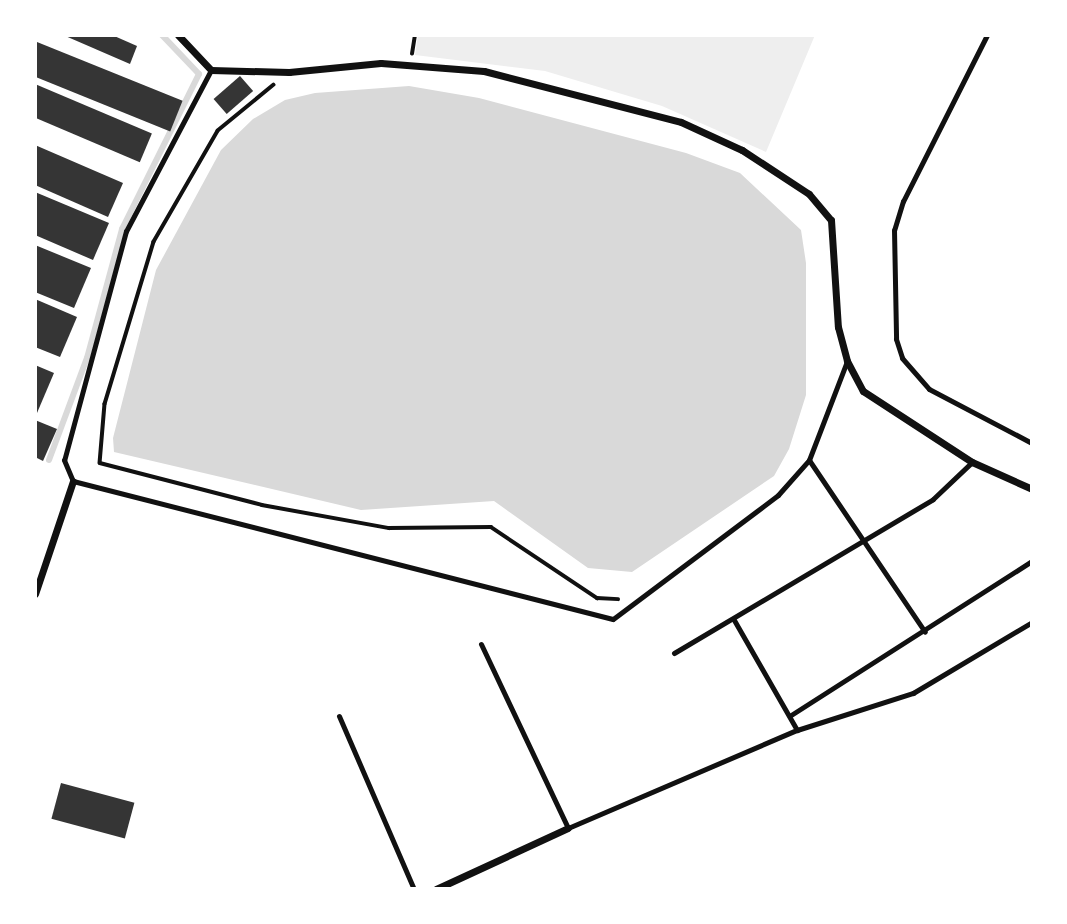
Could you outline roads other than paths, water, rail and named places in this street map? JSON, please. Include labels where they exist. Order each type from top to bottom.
[{"type":"street","points":[[178,35],[211,69],[289,72],[381,64],[484,71],[681,122],[742,150],[809,194],[831,220],[838,327],[847,361],[863,391],[972,462],[1032,489]]},
{"type":"street","points":[[35,594],[73,481]]},
{"type":"street","points":[[436,889],[568,828]]},
{"type":"lane","points":[[986,35],[902,201],[894,230],[896,339],[902,358],[929,389],[1032,443]]},
{"type":"lane","points":[[211,69],[126,231],[64,460],[73,481],[613,619],[778,495],[809,460],[847,361]]},
{"type":"lane","points":[[809,460],[925,632]]},
{"type":"lane","points":[[674,653],[734,620],[933,499],[972,462]]},
{"type":"lane","points":[[791,715],[925,632],[1032,561]]},
{"type":"lane","points":[[734,620],[791,715],[797,730]]},
{"type":"lane","points":[[481,644],[568,828],[797,730],[828,724],[913,693],[1032,622]]},
{"type":"lane","points":[[340,716],[414,889]]},
{"type":"waterway","points":[[49,460],[87,358],[122,229],[199,74],[162,35]]}]
